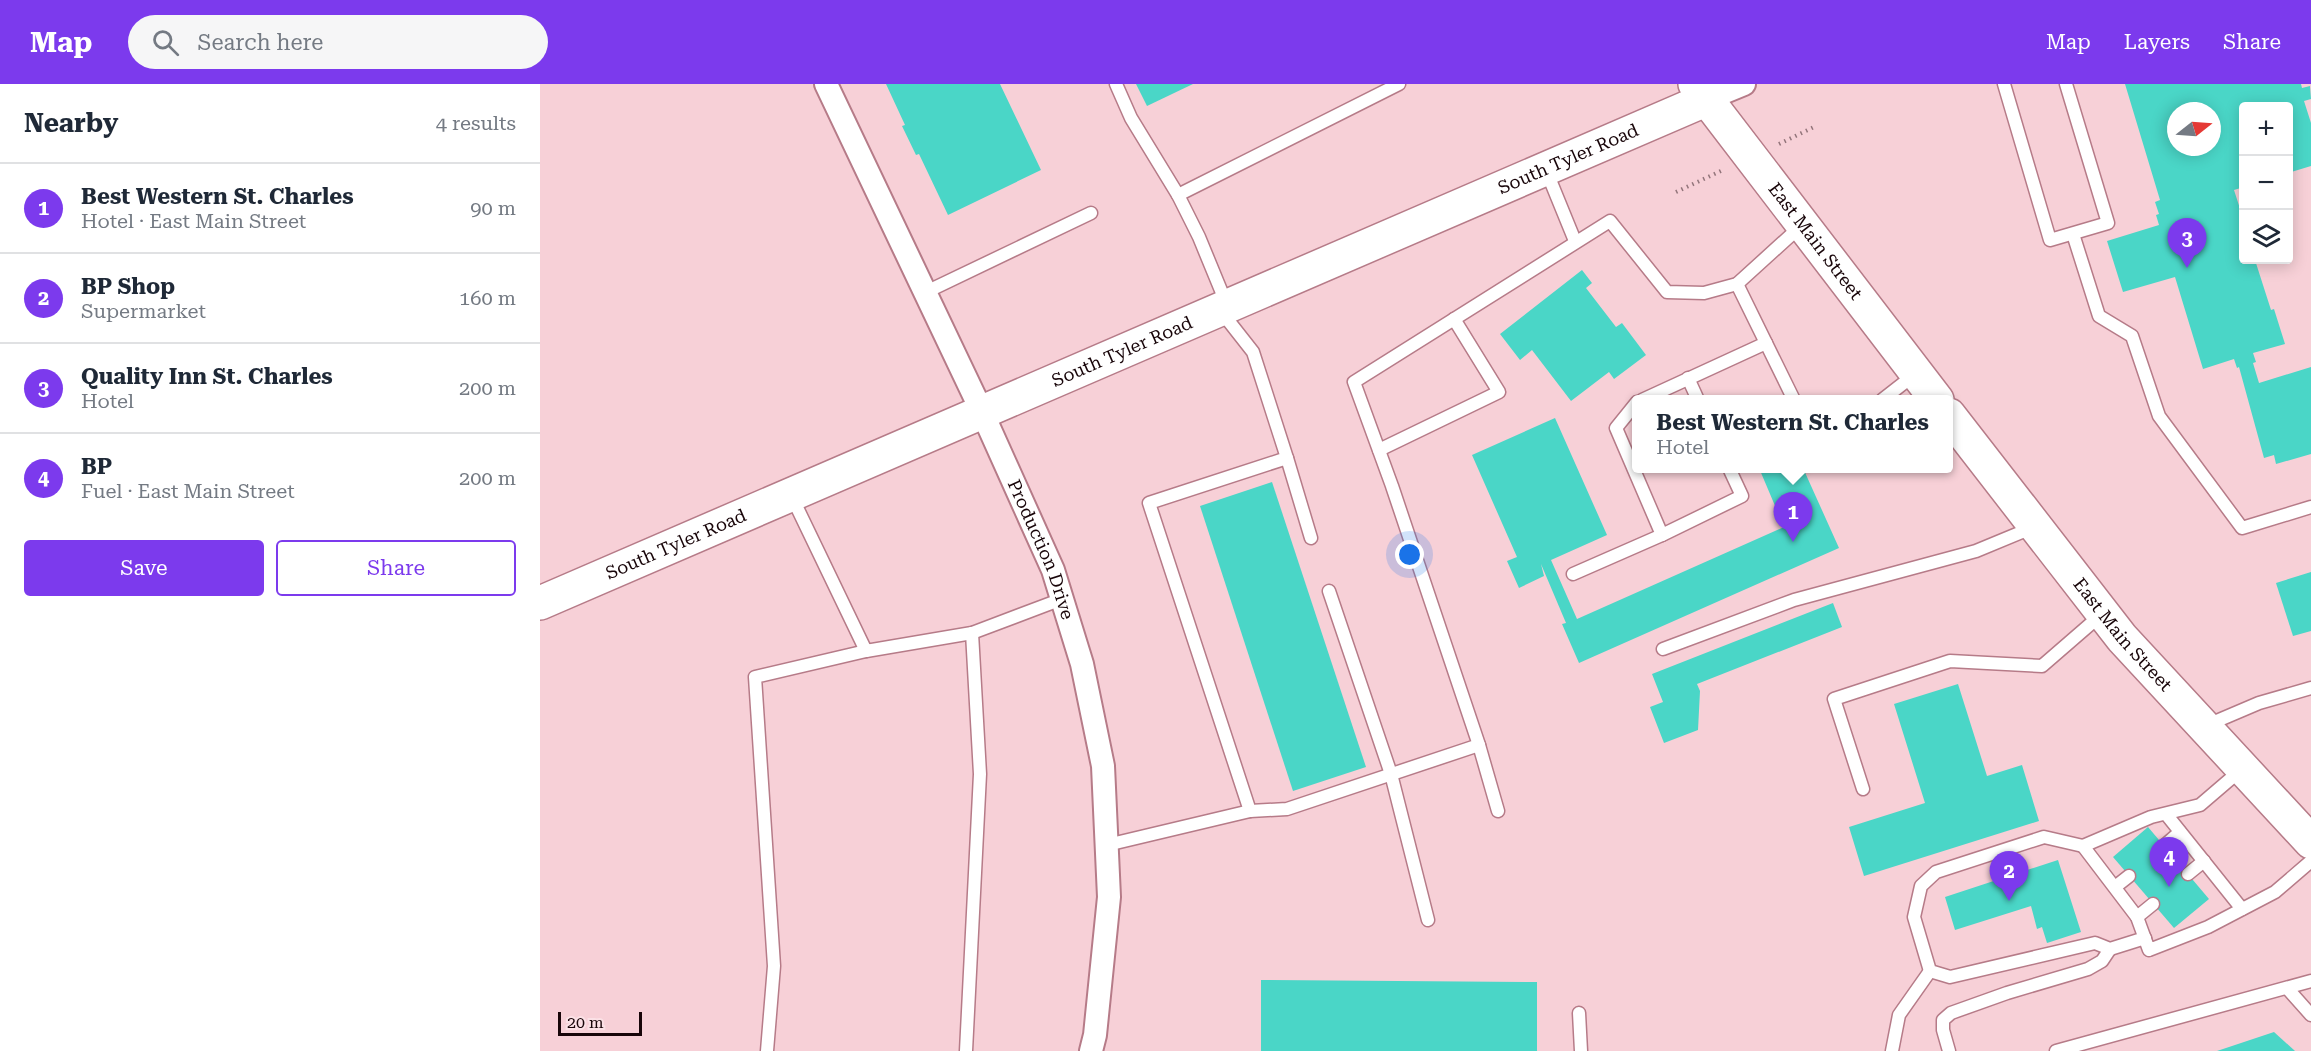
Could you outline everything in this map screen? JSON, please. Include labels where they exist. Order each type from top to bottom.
[{"type":"street","name":"Production Drive","points":[[826,84],[926,292],[1053,570],[1082,664],[1103,766],[1109,897],[1095,1035],[1091,1051]]},
{"type":"street","points":[[1700,92],[1744,84]]},
{"type":"street","name":"South Tyler Road","points":[[540,603],[1546,169],[1700,92]]},
{"type":"street","name":"East Main Street","points":[[1700,92],[1934,395]]},
{"type":"street","name":"East Main Street","points":[[1953,420],[2122,638],[2311,842]]},
{"type":"lane","points":[[1116,84],[1131,118],[1178,195],[1199,237],[1223,308],[1253,352],[1311,538]]},
{"type":"lane","points":[[1178,195],[1399,84]]},
{"type":"lane","points":[[2004,84],[2050,240],[2108,223],[2066,84]]},
{"type":"lane","points":[[1546,169],[1575,241]]},
{"type":"lane","points":[[926,292],[1091,213]]},
{"type":"lane","points":[[1498,811],[1479,745],[1354,382],[1610,221],[1667,292],[1704,293],[1737,284],[1802,225]]},
{"type":"lane","points":[[2073,234],[2098,316],[2132,336],[2159,416],[2242,528],[2311,507]]},
{"type":"lane","points":[[1737,284],[1792,395]]},
{"type":"lane","points":[[1379,450],[1499,392],[1454,319]]},
{"type":"lane","points":[[1651,395],[1766,343]]},
{"type":"lane","points":[[1887,395],[1916,373]]},
{"type":"lane","points":[[1688,378],[1696,395]]},
{"type":"lane","points":[[1632,408],[1616,428],[1632,465]]},
{"type":"lane","points":[[1250,811],[1149,503],[1287,458]]},
{"type":"lane","points":[[1635,473],[1662,535]]},
{"type":"lane","points":[[1573,574],[1662,535],[1742,496],[1732,473]]},
{"type":"lane","points":[[791,494],[866,651]]},
{"type":"lane","points":[[1663,649],[1794,600],[1976,551],[2035,526]]},
{"type":"lane","points":[[1329,591],[1391,774],[1428,920]]},
{"type":"lane","points":[[767,1051],[774,966],[755,677],[866,651],[972,633],[1062,599]]},
{"type":"lane","points":[[1863,789],[1834,699],[1950,661],[2042,666],[2103,614]]},
{"type":"lane","points":[[966,1051],[980,774],[972,633]]},
{"type":"lane","points":[[2204,727],[2259,703],[2311,688]]},
{"type":"lane","points":[[1107,844],[1250,811],[1287,809],[1479,745]]},
{"type":"lane","points":[[1930,971],[1914,917],[1921,886],[1936,872],[2044,837],[2084,846],[2151,817],[2200,805],[2243,769]]},
{"type":"lane","points":[[2166,814],[2242,909]]},
{"type":"lane","points":[[2164,846],[2180,832]]},
{"type":"lane","points":[[2084,846],[2137,917],[2149,950],[2208,927],[2275,892],[2311,861]]},
{"type":"lane","points":[[2188,874],[2204,861]]},
{"type":"lane","points":[[2115,887],[2129,876]]},
{"type":"lane","points":[[2137,917],[2153,904]]},
{"type":"lane","points":[[1949,1051],[1943,1030],[1943,1020],[1951,1012],[2088,969],[2102,961],[2110,949],[2145,938]]},
{"type":"lane","points":[[1930,971],[1950,977],[2095,943],[2110,949]]},
{"type":"lane","points":[[1892,1051],[1899,1015],[1930,971]]},
{"type":"lane","points":[[2056,1051],[2311,981]]},
{"type":"lane","points":[[2287,988],[2311,1015]]},
{"type":"lane","points":[[1579,1013],[1581,1051]]},
{"type":"building","points":[[886,84],[1000,84],[1041,170],[948,215],[919,154],[916,155],[902,126],[905,125]]},
{"type":"building","points":[[1136,84],[1193,84],[1147,106]]},
{"type":"building","points":[[2125,84],[2301,84],[2302,88],[2310,86],[2311,99],[2304,101],[2311,123],[2311,166],[2293,171],[2293,102],[2239,102],[2239,188],[2234,190],[2239,206],[2239,264],[2256,264],[2285,344],[2253,353],[2256,362],[2253,363],[2259,383],[2311,367],[2311,454],[2276,464],[2274,455],[2264,458],[2239,367],[2237,368],[2234,359],[2203,369],[2175,277],[2123,292],[2107,241],[2159,225],[2156,215],[2159,214],[2155,202],[2160,200]]},
{"type":"building","points":[[1582,270],[1592,283],[1586,288],[1616,327],[1622,323],[1646,355],[1614,379],[1609,372],[1571,401],[1532,350],[1520,360],[1500,334]]},
{"type":"building","points":[[1555,418],[1607,535],[1551,560],[1577,619],[1784,527],[1761,473],[1805,473],[1839,548],[1579,663],[1562,624],[1566,623],[1541,564],[1544,576],[1519,588],[1507,561],[1517,557],[1472,455]]},
{"type":"building","points":[[1272,482],[1366,767],[1293,791],[1200,506]]},
{"type":"building","points":[[2311,572],[2311,631],[2293,636],[2276,583]]},
{"type":"building","points":[[1833,603],[1842,627],[1697,684],[1700,691],[1698,730],[1664,743],[1650,707],[1663,702],[1652,674]]},
{"type":"building","points":[[1958,684],[1987,776],[2022,765],[2039,821],[1864,876],[1849,827],[1925,803],[1894,704]]},
{"type":"building","points":[[2148,827],[2209,899],[2174,928],[2113,857]]},
{"type":"building","points":[[2058,860],[2081,932],[2047,943],[2042,927],[2037,929],[2031,906],[1955,930],[1945,897]]},
{"type":"building","points":[[1261,980],[1537,982],[1537,1051],[1261,1051]]},
{"type":"building","points":[[2274,1032],[2295,1051],[2217,1051]]},
{"type":"place","name":"Quality Inn St. Charles","points":[[2187,268]]},
{"type":"place","name":"Best Western St. Charles","points":[[1793,542]]},
{"type":"place","name":"BP","points":[[2169,887]]},
{"type":"place","name":"BP Shop","points":[[2009,901]]}]
